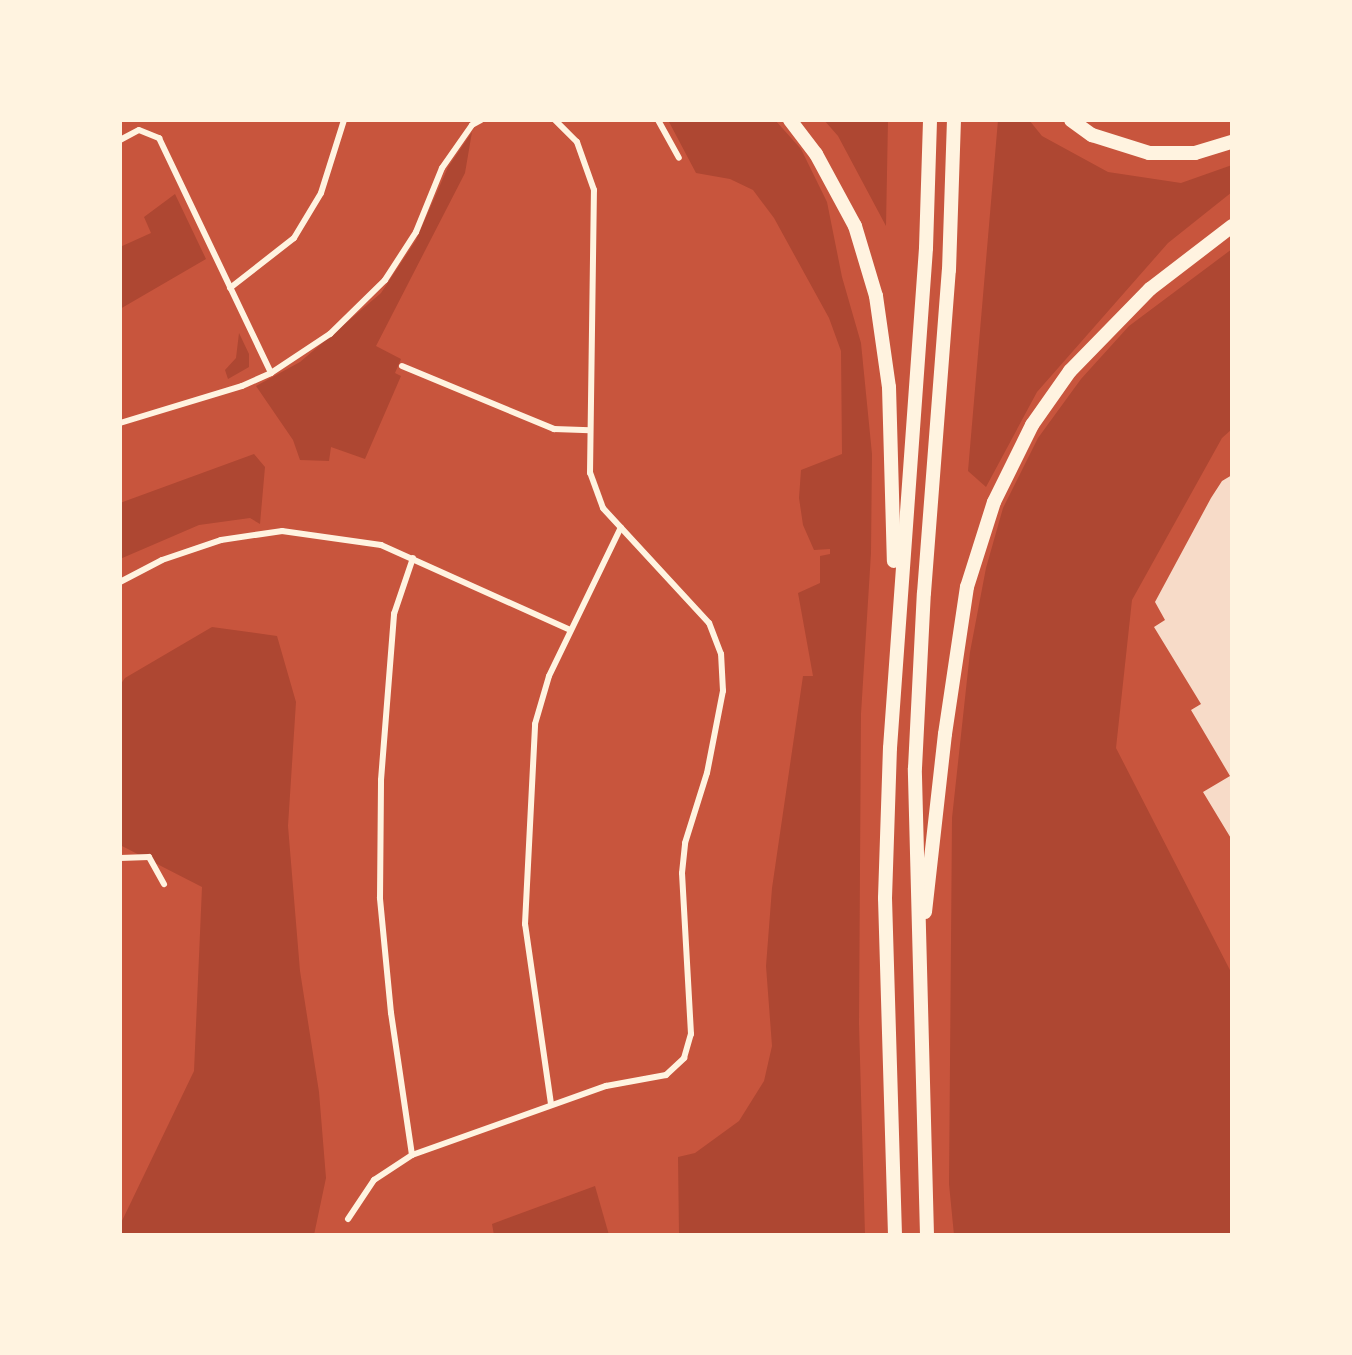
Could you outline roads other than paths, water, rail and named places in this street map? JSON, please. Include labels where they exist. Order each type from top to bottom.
[{"type":"highway","points":[[790,120],[816,154],[855,226],[876,296],[889,387],[891,529],[897,599]]},
{"type":"highway","points":[[895,1235],[885,898],[897,599],[926,248],[930,120]]},
{"type":"highway","points":[[927,1235],[915,768],[924,593],[949,270],[954,120]]},
{"type":"highway","points":[[1071,120],[1092,135],[1149,153],[1195,153],[1232,142]]},
{"type":"highway","points":[[919,983],[945,734],[967,587],[994,502],[1032,425],[1070,371],[1150,289],[1232,226]]},
{"type":"street","points":[[230,288],[294,238],[321,194],[344,120]]},
{"type":"street","points":[[120,423],[242,386],[272,373],[330,334],[385,280],[416,232],[442,168],[472,125],[481,120]]},
{"type":"street","points":[[348,1219],[374,1180],[412,1155],[606,1086],[666,1075],[684,1058],[691,1034],[683,863],[723,691],[721,654],[709,623],[603,508],[591,473],[594,190],[577,142],[555,120]]},
{"type":"street","points":[[658,120],[680,158]]},
{"type":"street","points":[[120,140],[140,130],[159,138],[272,373]]},
{"type":"street","points":[[402,366],[554,429],[590,430]]},
{"type":"street","points":[[551,1104],[525,924],[528,825],[535,724],[549,676],[621,527]]},
{"type":"street","points":[[120,582],[162,560],[221,540],[282,531],[381,545],[570,630]]},
{"type":"street","points":[[412,1155],[392,1013],[380,886],[381,780],[394,614],[413,558]]},
{"type":"street","points":[[120,858],[149,857],[164,884]]}]
